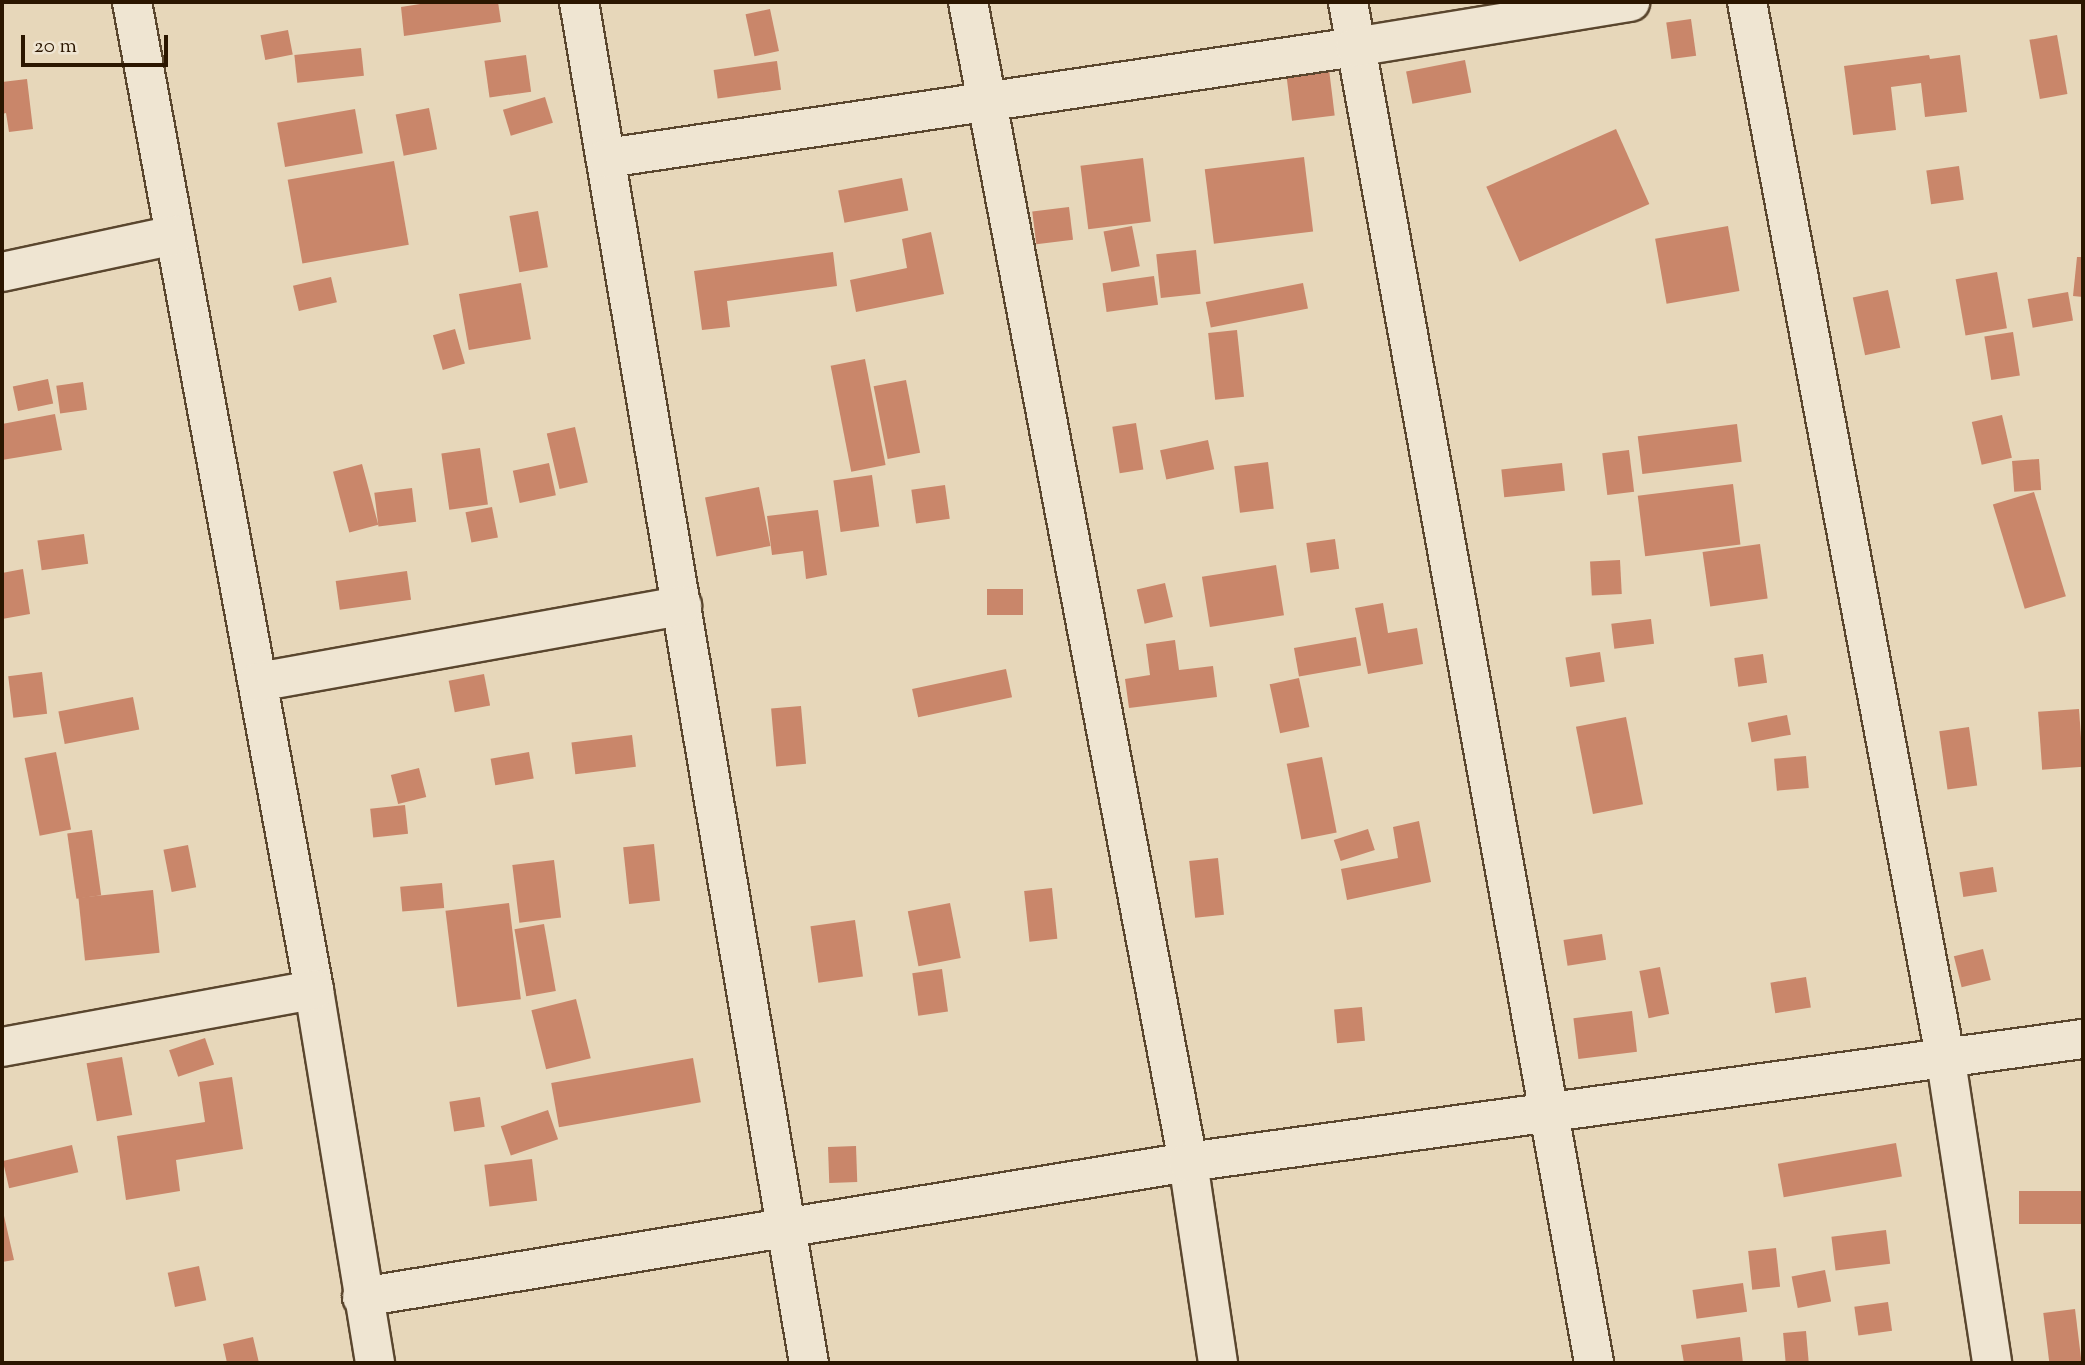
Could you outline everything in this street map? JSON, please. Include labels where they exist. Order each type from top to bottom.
[{"type":"street","points":[[132,2],[314,990],[362,1297],[375,1363]]},
{"type":"street","points":[[579,2],[809,1363]]},
{"type":"street","points":[[968,2],[1188,1162],[1218,1363]]},
{"type":"street","points":[[1348,2],[1547,1116],[1594,1363]]},
{"type":"street","points":[[607,158],[1355,47],[1630,2]]},
{"type":"street","points":[[1747,2],[1946,1061],[1992,1363]]},
{"type":"street","points":[[2,272],[174,235]]},
{"type":"street","points":[[258,682],[682,606]]},
{"type":"street","points":[[2,1047],[314,990]]},
{"type":"street","points":[[362,1297],[785,1231],[1188,1162],[1547,1116],[1946,1061],[2083,1039]]},
{"type":"building","points":[[433,2],[498,2],[501,22],[404,36],[401,7]]},
{"type":"building","points":[[770,9],[779,51],[754,56],[746,14]]},
{"type":"building","points":[[1691,19],[1696,56],[1671,59],[1666,22]]},
{"type":"building","points":[[288,30],[293,55],[265,60],[261,35]]},
{"type":"building","points":[[2057,35],[2067,94],[2040,99],[2029,40]]},
{"type":"building","points":[[361,48],[364,76],[297,83],[294,55]]},
{"type":"building","points":[[526,55],[531,92],[490,97],[484,61]]},
{"type":"building","points":[[1929,55],[1930,59],[1960,55],[1967,112],[1925,117],[1921,83],[1891,87],[1896,130],[1853,135],[1844,66]]},
{"type":"building","points":[[1465,60],[1471,92],[1412,104],[1406,71]]},
{"type":"building","points":[[777,61],[781,90],[718,99],[714,70]]},
{"type":"building","points":[[1328,61],[1335,116],[1292,121],[1285,66]]},
{"type":"building","points":[[27,79],[33,129],[9,132],[6,113],[2,114],[2,82]]},
{"type":"building","points":[[545,97],[553,123],[511,136],[503,110]]},
{"type":"building","points":[[429,108],[437,149],[404,156],[396,114]]},
{"type":"building","points":[[355,109],[363,153],[285,167],[277,123]]},
{"type":"building","points":[[1616,129],[1649,204],[1520,262],[1486,187]]},
{"type":"building","points":[[1304,157],[1313,231],[1214,244],[1205,169]]},
{"type":"building","points":[[1143,158],[1151,222],[1088,229],[1080,166]]},
{"type":"building","points":[[394,161],[409,245],[302,263],[288,180]]},
{"type":"building","points":[[1959,166],[1964,200],[1931,204],[1926,171]]},
{"type":"building","points":[[902,178],[908,210],[844,223],[838,190]]},
{"type":"building","points":[[1069,207],[1073,240],[1036,244],[1032,212]]},
{"type":"building","points":[[538,211],[548,267],[519,272],[509,216]]},
{"type":"building","points":[[1132,226],[1140,266],[1111,272],[1104,232]]},
{"type":"building","points":[[1728,226],[1739,291],[1667,304],[1655,239]]},
{"type":"building","points":[[931,232],[944,294],[856,312],[850,280],[907,268],[902,239]]},
{"type":"building","points":[[1196,250],[1201,294],[1161,298],[1156,254]]},
{"type":"building","points":[[833,252],[837,286],[727,301],[730,327],[702,330],[694,271]]},
{"type":"building","points":[[2077,257],[2083,257],[2083,297],[2073,296]]},
{"type":"building","points":[[1997,272],[2007,328],[1966,335],[1956,279]]},
{"type":"building","points":[[1154,276],[1158,305],[1107,312],[1103,283]]},
{"type":"building","points":[[331,277],[337,302],[299,311],[293,286]]},
{"type":"building","points":[[521,283],[531,339],[469,350],[459,294]]},
{"type":"building","points":[[1303,283],[1308,309],[1211,327],[1206,302]]},
{"type":"building","points":[[1888,290],[1900,348],[1865,355],[1853,297]]},
{"type":"building","points":[[2068,292],[2073,321],[2033,328],[2028,299]]},
{"type":"building","points":[[455,329],[465,364],[443,370],[433,335]]},
{"type":"building","points":[[1237,330],[1244,397],[1215,400],[1208,333]]},
{"type":"building","points":[[2013,332],[2020,375],[1991,380],[1984,337]]},
{"type":"building","points":[[865,359],[886,465],[851,472],[831,366]]},
{"type":"building","points":[[48,379],[53,403],[18,411],[13,386]]},
{"type":"building","points":[[906,380],[920,453],[888,459],[874,386]]},
{"type":"building","points":[[83,382],[87,410],[60,413],[56,386]]},
{"type":"building","points":[[55,414],[62,450],[2,460],[2,424]]},
{"type":"building","points":[[2002,415],[2012,458],[1982,465],[1972,422]]},
{"type":"building","points":[[1136,423],[1143,469],[1120,473],[1112,427]]},
{"type":"building","points":[[1737,424],[1742,462],[1642,474],[1638,436]]},
{"type":"building","points":[[575,427],[588,483],[560,489],[547,434]]},
{"type":"building","points":[[1208,440],[1214,469],[1166,480],[1160,450]]},
{"type":"building","points":[[480,448],[488,504],[449,510],[441,453]]},
{"type":"building","points":[[1629,450],[1634,492],[1607,495],[1602,453]]},
{"type":"building","points":[[2039,459],[2041,490],[2014,492],[2012,461]]},
{"type":"building","points":[[1268,462],[1274,509],[1240,513],[1234,466]]},
{"type":"building","points":[[549,463],[556,495],[520,503],[513,471]]},
{"type":"building","points":[[1562,463],[1565,491],[1504,497],[1501,469]]},
{"type":"building","points":[[362,464],[378,525],[349,533],[333,472]]},
{"type":"building","points":[[872,475],[879,526],[841,532],[833,480]]},
{"type":"building","points":[[1733,484],[1740,545],[1645,556],[1638,496]]},
{"type":"building","points":[[945,485],[950,519],[916,523],[911,490]]},
{"type":"building","points":[[759,487],[770,546],[716,556],[705,497]]},
{"type":"building","points":[[412,488],[416,522],[378,526],[374,493]]},
{"type":"building","points":[[2034,492],[2066,596],[2025,609],[1993,505]]},
{"type":"building","points":[[492,507],[498,537],[471,543],[465,512]]},
{"type":"building","points":[[818,510],[827,575],[806,579],[803,551],[772,555],[767,516]]},
{"type":"building","points":[[84,534],[88,564],[42,570],[37,541]]},
{"type":"building","points":[[1335,539],[1339,569],[1310,573],[1306,543]]},
{"type":"building","points":[[1760,544],[1768,598],[1710,607],[1703,552]]},
{"type":"building","points":[[1620,560],[1622,594],[1592,596],[1590,562]]},
{"type":"building","points":[[1276,565],[1284,615],[1210,627],[1202,577]]},
{"type":"building","points":[[23,569],[30,614],[2,619],[2,573]]},
{"type":"building","points":[[407,571],[411,600],[340,610],[336,581]]},
{"type":"building","points":[[1165,583],[1173,617],[1145,624],[1137,590]]},
{"type":"building","points":[[987,589],[1023,589],[1023,615],[987,615]]},
{"type":"building","points":[[1383,603],[1388,633],[1417,628],[1423,664],[1368,674],[1355,608]]},
{"type":"building","points":[[1651,619],[1654,644],[1614,649],[1611,624]]},
{"type":"building","points":[[1356,637],[1361,666],[1299,676],[1294,648]]},
{"type":"building","points":[[1175,640],[1179,670],[1213,666],[1217,697],[1129,708],[1125,679],[1150,675],[1146,644]]},
{"type":"building","points":[[1600,652],[1605,682],[1570,687],[1565,657]]},
{"type":"building","points":[[1763,654],[1767,683],[1738,687],[1734,658]]},
{"type":"building","points":[[1006,669],[1012,697],[918,717],[912,689]]},
{"type":"building","points":[[42,672],[47,714],[13,718],[8,676]]},
{"type":"building","points":[[484,674],[490,705],[455,712],[449,681]]},
{"type":"building","points":[[1299,678],[1309,727],[1280,733],[1270,684]]},
{"type":"building","points":[[133,697],[139,729],[65,744],[58,712]]},
{"type":"building","points":[[801,706],[806,764],[776,766],[771,709]]},
{"type":"building","points":[[2079,709],[2083,767],[2042,770],[2038,712]]},
{"type":"building","points":[[1787,715],[1791,735],[1752,742],[1748,723]]},
{"type":"building","points":[[1626,717],[1643,804],[1593,814],[1576,727]]},
{"type":"building","points":[[1969,727],[1977,785],[1948,790],[1939,731]]},
{"type":"building","points":[[632,735],[636,767],[575,774],[571,742]]},
{"type":"building","points":[[56,752],[71,830],[40,836],[25,758]]},
{"type":"building","points":[[529,752],[534,779],[495,785],[491,759]]},
{"type":"building","points":[[1806,756],[1809,788],[1777,791],[1774,759]]},
{"type":"building","points":[[1322,757],[1337,833],[1301,839],[1287,764]]},
{"type":"building","points":[[419,768],[426,797],[398,804],[391,775]]},
{"type":"building","points":[[405,805],[408,834],[373,837],[370,809]]},
{"type":"building","points":[[1419,821],[1431,882],[1347,900],[1341,869],[1398,858],[1393,827]]},
{"type":"building","points":[[1368,829],[1375,850],[1341,861],[1334,840]]},
{"type":"building","points":[[92,830],[101,895],[76,899],[67,833]]},
{"type":"building","points":[[654,844],[660,901],[629,904],[623,847]]},
{"type":"building","points":[[188,845],[196,887],[172,892],[163,850]]},
{"type":"building","points":[[1218,858],[1224,915],[1195,918],[1189,861]]},
{"type":"building","points":[[554,860],[561,918],[519,923],[512,865]]},
{"type":"building","points":[[1993,867],[1997,892],[1963,897],[1959,872]]},
{"type":"building","points":[[442,883],[444,908],[402,912],[400,887]]},
{"type":"building","points":[[1052,888],[1057,939],[1029,942],[1024,891]]},
{"type":"building","points":[[153,890],[160,953],[85,960],[78,898]]},
{"type":"building","points":[[509,903],[521,999],[457,1007],[445,911]]},
{"type":"building","points":[[950,903],[961,958],[918,966],[908,911]]},
{"type":"building","points":[[855,920],[863,976],[818,983],[810,926]]},
{"type":"building","points":[[544,924],[556,991],[526,996],[514,929]]},
{"type":"building","points":[[1602,934],[1606,960],[1568,966],[1563,940]]},
{"type":"building","points":[[1983,949],[1991,980],[1962,987],[1954,956]]},
{"type":"building","points":[[1660,967],[1669,1014],[1649,1018],[1639,971]]},
{"type":"building","points":[[942,969],[948,1012],[918,1016],[912,973]]},
{"type":"building","points":[[1806,977],[1811,1008],[1775,1013],[1770,983]]},
{"type":"building","points":[[576,999],[591,1058],[546,1069],[531,1010]]},
{"type":"building","points":[[1362,1007],[1365,1041],[1337,1043],[1334,1009]]},
{"type":"building","points":[[1632,1011],[1637,1052],[1578,1059],[1573,1018]]},
{"type":"building","points":[[205,1038],[214,1064],[178,1077],[169,1050]]},
{"type":"building","points":[[122,1057],[132,1115],[97,1121],[87,1063]]},
{"type":"building","points":[[693,1058],[701,1102],[559,1127],[551,1083]]},
{"type":"building","points":[[232,1077],[243,1149],[176,1160],[180,1191],[126,1200],[117,1136],[205,1122],[199,1082]]},
{"type":"building","points":[[480,1097],[485,1127],[454,1131],[449,1102]]},
{"type":"building","points":[[548,1110],[558,1139],[511,1156],[501,1126]]},
{"type":"building","points":[[1896,1143],[1902,1176],[1784,1197],[1778,1164]]},
{"type":"building","points":[[72,1145],[78,1172],[9,1188],[3,1161]]},
{"type":"building","points":[[856,1146],[857,1182],[829,1183],[828,1147]]},
{"type":"building","points":[[532,1159],[537,1201],[489,1207],[484,1165]]},
{"type":"building","points":[[2019,1191],[2083,1191],[2083,1224],[2019,1224]]},
{"type":"building","points":[[2,1207],[14,1260],[2,1262]]},
{"type":"building","points":[[1886,1230],[1890,1264],[1836,1270],[1831,1237]]},
{"type":"building","points":[[1776,1248],[1780,1287],[1752,1290],[1748,1251]]},
{"type":"building","points":[[199,1266],[206,1300],[175,1307],[168,1273]]},
{"type":"building","points":[[1825,1270],[1831,1301],[1798,1308],[1792,1276]]},
{"type":"building","points":[[1743,1283],[1747,1312],[1697,1319],[1692,1290]]},
{"type":"building","points":[[1888,1302],[1892,1331],[1858,1335],[1854,1307]]},
{"type":"building","points":[[2075,1309],[2082,1363],[2049,1363],[2043,1313]]},
{"type":"building","points":[[1806,1331],[1809,1363],[1786,1363],[1783,1333]]},
{"type":"building","points":[[253,1337],[259,1363],[227,1363],[223,1344]]},
{"type":"building","points":[[1740,1337],[1743,1363],[1684,1363],[1681,1345]]}]
